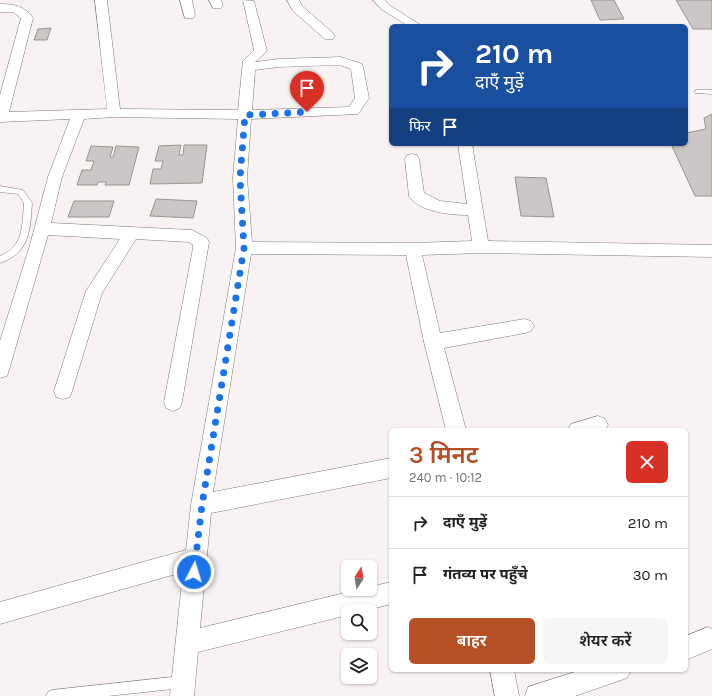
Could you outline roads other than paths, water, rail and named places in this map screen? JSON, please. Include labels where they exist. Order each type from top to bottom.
[{"type":"street","points":[[101,0],[114,113]]},
{"type":"street","points":[[186,0],[189,15]]},
{"type":"street","points":[[294,0],[297,8],[329,36]]},
{"type":"street","points":[[369,0],[388,9],[413,24]]},
{"type":"street","points":[[379,0],[388,9]]},
{"type":"street","points":[[182,689],[188,643],[195,558],[202,505],[244,248],[240,178],[249,61],[261,51],[248,1]]},
{"type":"street","points":[[0,8],[16,8],[24,12],[27,18],[1,117],[114,113],[245,115],[353,111],[362,98],[357,67],[341,61],[279,63],[249,67]]},
{"type":"street","points":[[0,370],[42,229],[55,177],[79,114]]},
{"type":"street","points":[[465,146],[481,247]]},
{"type":"street","points":[[412,159],[417,196],[428,204],[445,209],[475,210]]},
{"type":"street","points":[[42,229],[192,236],[201,242],[173,402]]},
{"type":"street","points":[[63,391],[94,291],[132,233]]},
{"type":"street","points":[[244,248],[413,249],[481,247],[712,251]]},
{"type":"street","points":[[413,249],[433,342],[455,428]]},
{"type":"street","points":[[433,342],[525,326]]},
{"type":"street","points":[[588,428],[598,426]]},
{"type":"street","points":[[202,505],[389,468]]},
{"type":"street","points":[[0,612],[195,558]]},
{"type":"street","points":[[188,643],[389,593]]},
{"type":"street","points":[[688,647],[708,639]]},
{"type":"street","points":[[502,672],[507,696]]},
{"type":"street","points":[[537,696],[614,672]]},
{"type":"lane","points":[[697,92],[712,92]]},
{"type":"lane","points":[[0,189],[20,192],[28,203],[27,224],[18,249],[0,260]]},
{"type":"lane","points":[[52,696],[182,689]]}]
